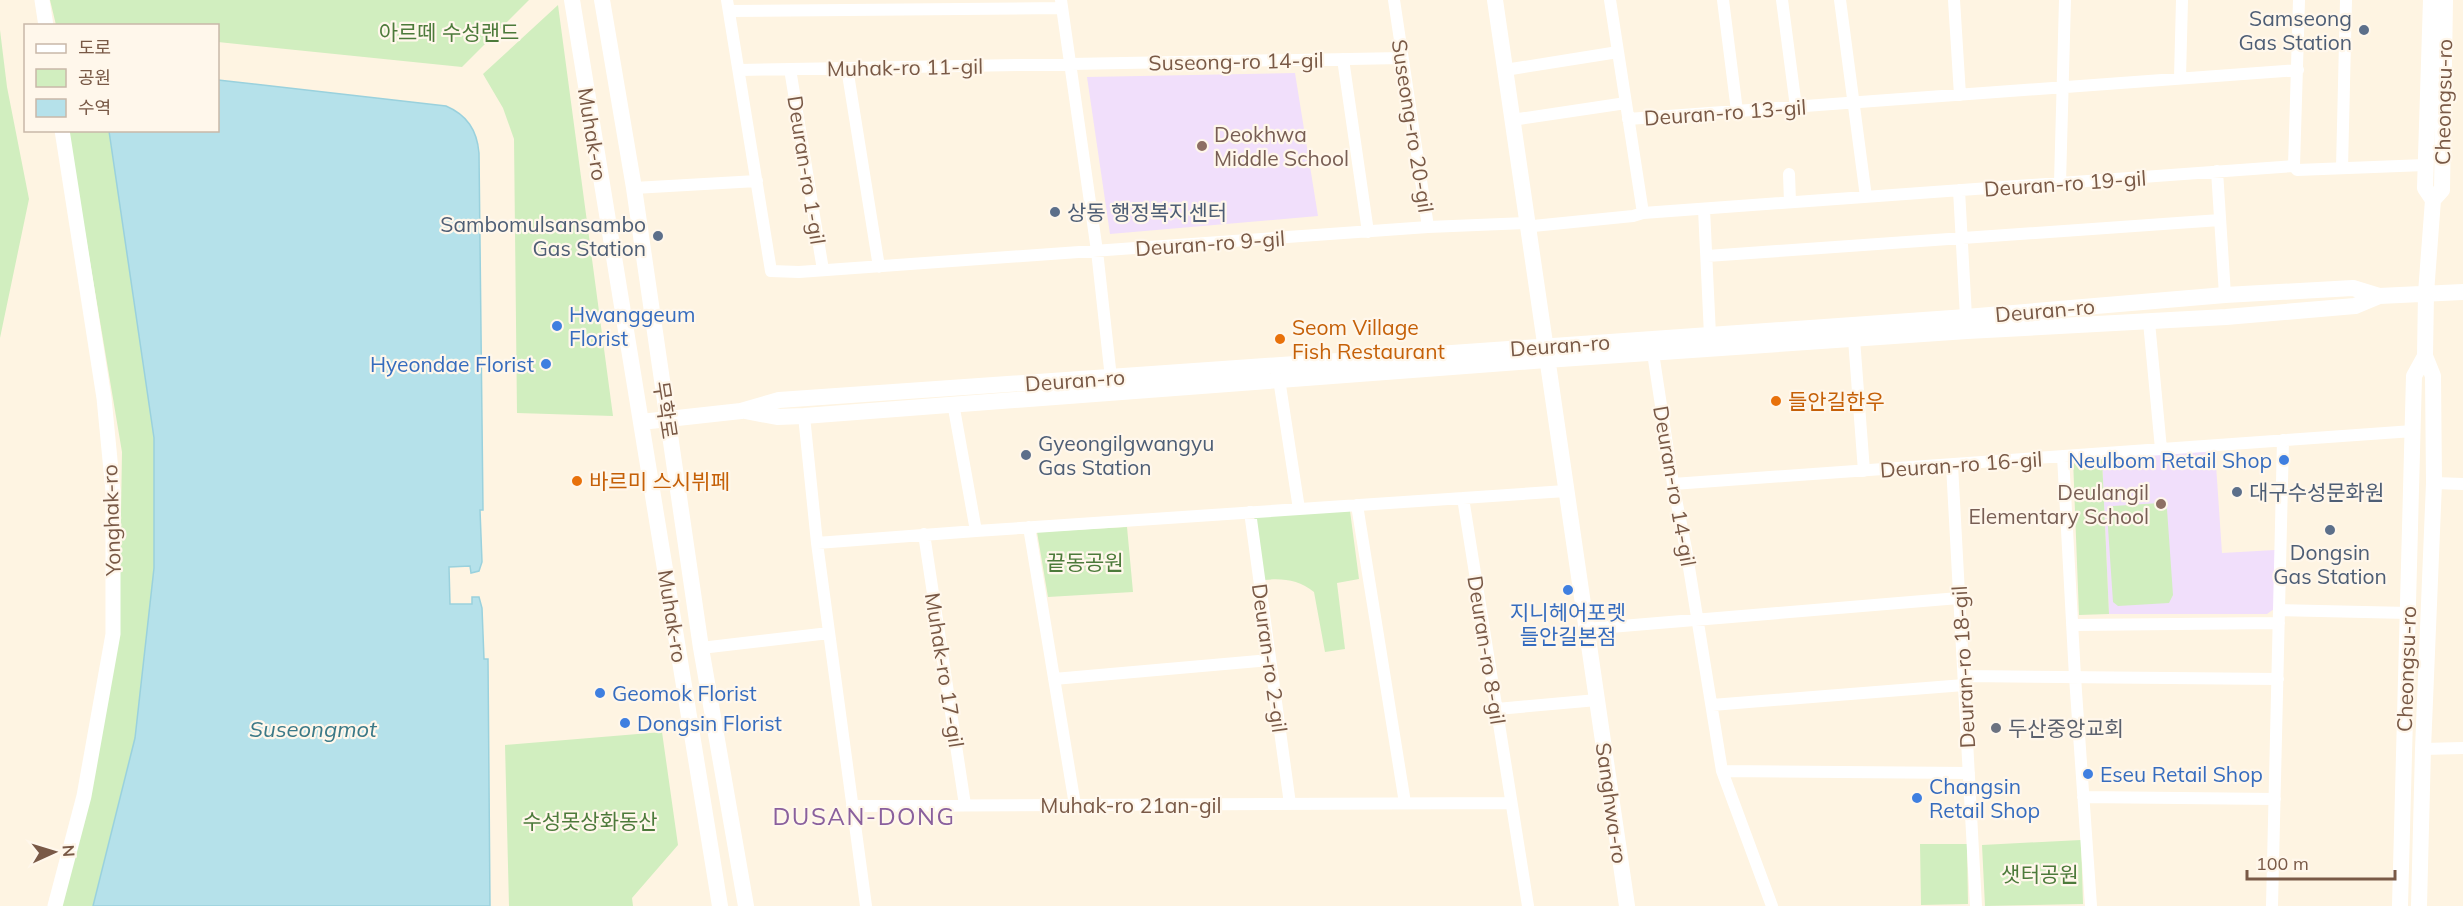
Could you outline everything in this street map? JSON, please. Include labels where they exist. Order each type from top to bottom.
[{"type":"main road","name":"Muhak-ro","points":[[572,0],[720,906]]},
{"type":"main road","name":"Muhak-ro","points":[[602,0],[634,188],[701,648],[746,906]]},
{"type":"main road","name":"Sanghwa-ro","points":[[1495,0],[1627,906]]},
{"type":"main road","name":"Cheongsu-ro","points":[[2431,0],[2425,188],[2433,200]]},
{"type":"main road","name":"Cheongsu-ro","points":[[2419,906],[2433,483],[2433,376],[2425,356],[2426,293],[2433,200],[2442,190],[2445,0]]},
{"type":"main road","name":"Deuran-ro","points":[[741,411],[777,417],[804,416],[1278,379],[1710,335],[1966,317],[2225,295],[2353,288],[2379,296]]},
{"type":"main road","name":"Deuran-ro","points":[[641,422],[741,411],[778,400],[1545,353],[1653,352],[2150,322],[2355,306],[2379,296],[2463,292]]},
{"type":"main road","name":"Cheongsu-ro","points":[[2400,906],[2414,376],[2425,356]]},
{"type":"street","points":[[42,0],[46,24]]},
{"type":"street","name":"Suseong-ro 20-gil","points":[[1368,232],[1428,227],[1394,1],[1408,0]]},
{"type":"street","points":[[1610,0],[1628,119]]},
{"type":"street","points":[[1723,0],[1737,111]]},
{"type":"street","points":[[1782,0],[1796,107]]},
{"type":"street","points":[[1839,0],[1866,197]]},
{"type":"street","points":[[1954,0],[1960,94]]},
{"type":"street","points":[[2060,183],[2065,0]]},
{"type":"street","points":[[2180,78],[2182,0]]},
{"type":"street","points":[[2294,166],[2300,0]]},
{"type":"street","points":[[2342,168],[2346,0]]},
{"type":"street","points":[[634,188],[757,181],[728,6],[1061,4],[1097,251],[1111,378]]},
{"type":"street","points":[[1505,70],[1618,52]]},
{"type":"street","name":"Suseong-ro 14-gil","points":[[1070,64],[1402,58]]},
{"type":"street","points":[[1342,59],[1368,232]]},
{"type":"street","name":"Muhak-ro 11-gil","points":[[740,70],[1070,64]]},
{"type":"street","points":[[847,68],[879,267]]},
{"type":"street","name":"Deuran-ro 1-gil","points":[[757,181],[771,271],[823,270],[790,69]]},
{"type":"street","name":"Deuran-ro 13-gil","points":[[1643,213],[1628,119],[2298,70]]},
{"type":"street","points":[[1512,120],[1626,104]]},
{"type":"street","name":"Yonghak-ro","points":[[55,906],[84,796],[113,634],[112,491],[105,410],[62,132]]},
{"type":"street","name":"Cheongsu-ro","points":[[2294,166],[2297,170],[2425,165]]},
{"type":"street","name":"Deuran-ro 19-gil","points":[[1704,208],[2294,166]]},
{"type":"street","points":[[2217,171],[2225,295]]},
{"type":"street","points":[[1789,174],[1790,202]]},
{"type":"street","points":[[1959,190],[1966,317]]},
{"type":"street","points":[[1428,227],[1527,223],[1533,226],[1704,208],[1710,335]]},
{"type":"street","points":[[1707,256],[2220,220]]},
{"type":"street","name":"Deuran-ro 9-gil","points":[[823,270],[1368,232]]},
{"type":"street","points":[[2150,322],[2161,449]]},
{"type":"street","name":"Deuran-ro 16-gil","points":[[1854,339],[1864,471]]},
{"type":"street","name":"Deuran-ro 14-gil","points":[[1653,352],[1722,771],[1772,906]]},
{"type":"street","points":[[1278,379],[1299,509]]},
{"type":"street","points":[[953,403],[976,531]]},
{"type":"street","points":[[804,416],[817,543],[866,906]]},
{"type":"street","points":[[2272,906],[2283,440],[2413,432]]},
{"type":"street","name":"Deuran-ro 16-gil","points":[[1673,484],[2283,440]]},
{"type":"street","points":[[2063,456],[2074,677],[2091,906]]},
{"type":"street","name":"Deuran-ro 18-gil","points":[[1952,465],[1976,906]]},
{"type":"street","points":[[2433,483],[2463,484]]},
{"type":"street","points":[[817,543],[1566,491]]},
{"type":"street","name":"Deuran-ro 8-gil","points":[[1463,498],[1528,906]]},
{"type":"street","points":[[1357,505],[1405,804]]},
{"type":"street","name":"Deuran-ro 2-gil","points":[[1250,512],[1290,804]]},
{"type":"street","points":[[1029,527],[1075,805]]},
{"type":"street","name":"Muhak-ro 17-gil","points":[[924,534],[965,805]]},
{"type":"street","points":[[1586,629],[1959,598]]},
{"type":"street","points":[[2279,610],[2409,614]]},
{"type":"street","points":[[2072,625],[2279,623]]},
{"type":"street","points":[[701,648],[829,633]]},
{"type":"street","points":[[1054,679],[1270,660]]},
{"type":"street","points":[[1712,705],[1964,681],[2074,677],[2278,679]]},
{"type":"street","points":[[1497,709],[1597,700]]},
{"type":"street","name":"Cheongsu-ro","points":[[2423,749],[2463,748]]},
{"type":"street","points":[[1722,771],[1969,773]]},
{"type":"street","points":[[2083,796],[2275,799]]},
{"type":"street","name":"Muhak-ro 21an-gil","points":[[852,806],[1511,803]]},
{"type":"shaded area","name":"Deokhwa Middle School","points":[[1295,73],[1318,216],[1110,234],[1087,77]]},
{"type":"shaded area","name":"Deulangil Elementary School","points":[[2215,450],[2222,553],[2275,550],[2274,609],[2267,614],[2109,614],[2102,458]]},
{"type":"green space","name":"아르떼 수성랜드","points":[[50,0],[529,0],[462,67],[219,42],[219,24],[56,24]]},
{"type":"green space","points":[[558,5],[613,416],[517,413],[514,139],[503,108],[483,74]]},
{"type":"green space","points":[[0,30],[7,87],[29,199],[0,338]]},
{"type":"green space","points":[[68,132],[109,132],[154,438],[154,568],[135,738],[93,906],[62,906],[119,636],[122,452]]},
{"type":"green space","points":[[2102,458],[2109,614],[2079,615],[2073,459]]},
{"type":"green space","points":[[2160,503],[2167,509],[2173,595],[2169,603],[2118,606],[2113,602],[2107,513],[2113,506]]},
{"type":"green space","points":[[1350,511],[1359,579],[1337,583],[1345,649],[1325,652],[1314,592],[1290,581],[1264,580],[1254,516]]},
{"type":"green space","name":"끝동공원","points":[[1127,527],[1133,592],[1048,597],[1037,532]]},
{"type":"green space","name":"수성못상화동산","points":[[662,732],[678,845],[632,898],[633,906],[509,906],[505,745]]},
{"type":"green space","name":"샛터공원","points":[[2081,840],[2083,904],[1985,906],[1982,845]]},
{"type":"green space","points":[[1920,844],[1967,844],[1968,904],[1921,905]]},
{"type":"water","name":"Suseongmot","points":[[219,80],[446,106],[460,114],[473,130],[479,153],[482,562],[479,571],[471,573],[470,566],[449,567],[450,604],[472,604],[472,597],[479,597],[482,608],[484,659],[488,659],[490,906],[93,906],[135,738],[154,568],[154,438],[109,132],[219,132]]},
{"type":"place","name":"Samseong Gas Station","points":[[2364,30]]},
{"type":"place","name":"Deokhwa Middle School","points":[[1202,146]]},
{"type":"place","name":"상동 행정복지센터","points":[[1055,212]]},
{"type":"place","name":"Sambomulsansambo Gas Station","points":[[658,236]]},
{"type":"place","name":"Hwanggeum Florist","points":[[557,326]]},
{"type":"place","name":"Seom Village Fish Restaurant","points":[[1280,339]]},
{"type":"place","name":"Hyeondae Florist","points":[[546,364]]},
{"type":"place","name":"들안길한우","points":[[1776,401]]},
{"type":"place","name":"Gyeongilgwangyu Gas Station","points":[[1026,455]]},
{"type":"place","name":"Neulbom Retail Shop","points":[[2284,460]]},
{"type":"place","name":"바르미 스시뷔페","points":[[577,481]]},
{"type":"place","name":"대구수성문화원","points":[[2237,492]]},
{"type":"place","name":"Deulangil Elementary School","points":[[2161,504]]},
{"type":"place","name":"Dongsin Gas Station","points":[[2330,530]]},
{"type":"place","name":"지니헤어포렛 들안길본점","points":[[1568,590]]},
{"type":"place","name":"Geomok Florist","points":[[600,693]]},
{"type":"place","name":"Dongsin Florist","points":[[625,723]]},
{"type":"place","name":"두산중앙교회","points":[[1996,728]]},
{"type":"place","name":"Eseu Retail Shop","points":[[2088,774]]},
{"type":"place","name":"Changsin Retail Shop","points":[[1917,798]]},
{"type":"district","name":"DUSAN-DONG","points":[[864,816]]}]
